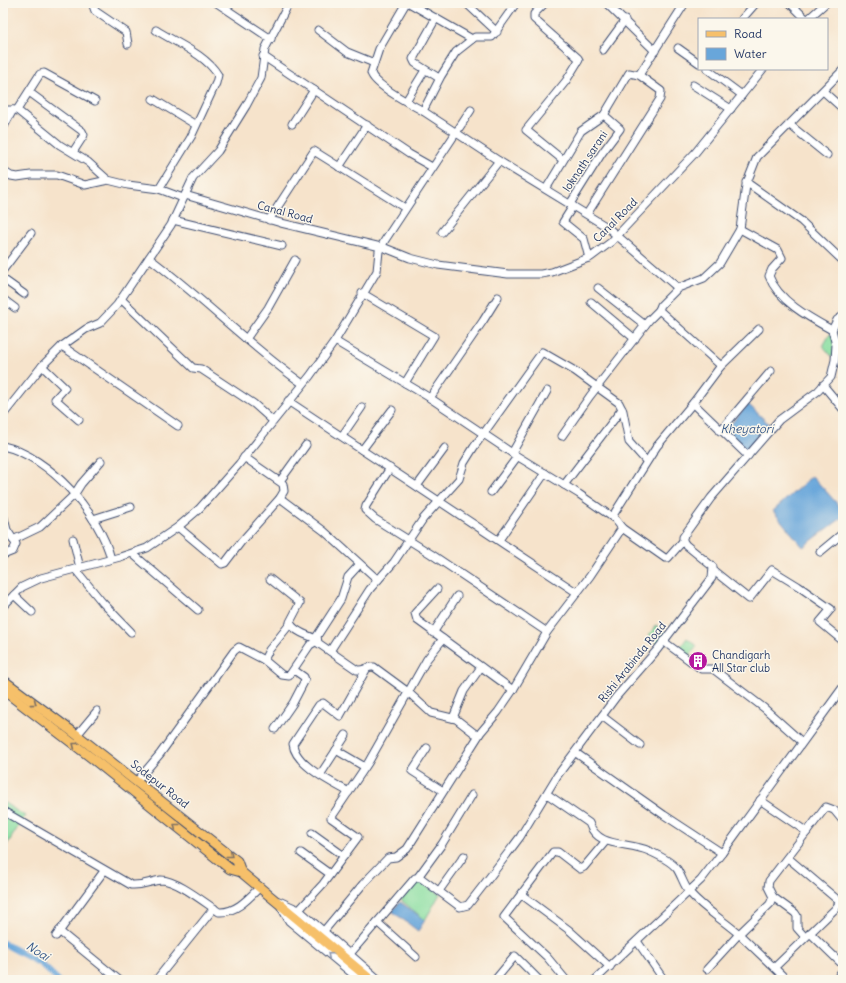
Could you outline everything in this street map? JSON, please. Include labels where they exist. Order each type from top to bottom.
[{"type":"main road","name":"Sodepur Road","points":[[3,680],[137,781],[237,861],[241,872],[275,900],[297,913],[371,980]]},
{"type":"main road","points":[[3,690],[94,759],[230,869],[241,872]]},
{"type":"street","points":[[92,3],[95,11],[126,32],[128,44]]},
{"type":"street","points":[[217,3],[271,39]]},
{"type":"street","points":[[3,415],[42,366],[62,346],[86,330],[100,323],[121,299],[150,258],[174,217],[194,178],[218,151],[246,106],[261,78],[263,56],[289,3]]},
{"type":"street","points":[[472,40],[408,3],[379,49],[371,73],[372,77],[406,101],[499,161],[587,214],[619,236],[678,288]]},
{"type":"street","points":[[466,3],[496,32]]},
{"type":"street","points":[[545,3],[534,14],[534,19],[579,60],[566,82],[526,130],[563,160]]},
{"type":"street","points":[[606,3],[655,51]]},
{"type":"street","points":[[587,214],[660,99],[660,91],[639,75],[685,3]]},
{"type":"street","points":[[743,18],[756,3]]},
{"type":"street","points":[[790,3],[806,18]]},
{"type":"street","points":[[808,18],[822,4]]},
{"type":"street","points":[[423,111],[440,78],[456,52],[479,36],[492,37],[514,6]]},
{"type":"street","points":[[436,18],[413,58],[415,63],[440,78]]},
{"type":"street","points":[[603,50],[625,20]]},
{"type":"street","points":[[156,30],[204,59],[213,66],[218,74],[216,83],[176,164],[159,189]]},
{"type":"street","points":[[318,30],[347,52],[374,63]]},
{"type":"street","points":[[678,48],[698,62]]},
{"type":"street","points":[[263,56],[409,154],[432,167]]},
{"type":"street","points":[[406,101],[426,70]]},
{"type":"street","points":[[708,70],[742,95]]},
{"type":"street","name":"Canal Road","points":[[108,180],[128,186],[159,189],[269,220],[381,248],[438,265],[508,274],[541,274],[552,272],[589,258],[619,236],[695,153],[761,70]]},
{"type":"street","points":[[562,436],[597,387],[645,325],[659,310],[661,305],[678,288],[704,278],[720,263],[740,229],[746,182],[756,156],[790,125],[843,70]]},
{"type":"street","points":[[3,128],[40,74],[44,73],[95,101]]},
{"type":"street","name":"loknath sarani","points":[[546,189],[581,131],[604,115],[629,73],[639,75]]},
{"type":"street","points":[[693,85],[730,109]]},
{"type":"street","points":[[292,124],[314,90]]},
{"type":"street","points":[[823,91],[843,109]]},
{"type":"street","points":[[29,92],[82,131],[84,135],[73,152]]},
{"type":"street","points":[[153,99],[196,125]]},
{"type":"street","points":[[3,110],[15,110],[60,145],[88,162],[108,180]]},
{"type":"street","points":[[3,606],[22,587],[41,578],[133,554],[147,548],[178,527],[199,509],[244,457],[303,384],[334,341],[378,262],[381,248],[405,208],[471,110]]},
{"type":"street","name":"loknath sarani","points":[[571,205],[602,153],[620,129],[604,115]]},
{"type":"street","points":[[339,167],[367,125]]},
{"type":"street","points":[[790,125],[827,155]]},
{"type":"street","points":[[269,220],[314,151],[405,208]]},
{"type":"street","points":[[442,232],[499,161]]},
{"type":"street","points":[[3,171],[11,176],[17,177],[31,175],[57,175],[85,185],[108,180]]},
{"type":"street","points":[[746,182],[801,221],[843,261]]},
{"type":"street","points":[[571,205],[563,222],[584,239],[589,258]]},
{"type":"street","points":[[174,217],[282,246]]},
{"type":"street","points":[[740,229],[778,250],[782,258],[772,269],[769,276],[771,282],[791,305],[832,330]]},
{"type":"street","points":[[3,270],[31,233]]},
{"type":"street","points":[[150,258],[171,274],[273,362],[303,384]]},
{"type":"street","points":[[246,339],[268,308],[294,260]]},
{"type":"street","points":[[3,279],[24,294]]},
{"type":"street","points":[[598,288],[645,325]]},
{"type":"street","points":[[362,292],[434,336],[405,383]]},
{"type":"street","points":[[430,398],[498,297]]},
{"type":"street","points":[[3,299],[15,308]]},
{"type":"street","points":[[121,299],[188,364],[193,368],[201,369],[241,395],[273,421]]},
{"type":"street","points":[[591,302],[635,339]]},
{"type":"street","points":[[659,310],[719,364],[720,367]]},
{"type":"street","points":[[334,341],[430,398],[514,455],[612,516],[622,528],[664,558],[668,558],[683,541],[689,528],[711,498],[779,420],[831,377],[835,360],[836,345],[832,330],[837,320],[843,316]]},
{"type":"street","points":[[612,516],[657,446],[693,403],[720,367],[758,329]]},
{"type":"street","points":[[62,346],[178,426]]},
{"type":"street","points":[[330,651],[370,589],[394,562],[408,540],[439,500],[459,478],[464,464],[542,352],[611,396],[622,409],[629,442],[646,461]]},
{"type":"street","points":[[42,366],[65,388],[55,399],[79,420]]},
{"type":"street","points":[[720,431],[771,371]]},
{"type":"street","points":[[823,385],[843,409]]},
{"type":"street","points":[[491,492],[514,455],[547,391]]},
{"type":"street","points":[[288,401],[500,540],[576,592]]},
{"type":"street","points":[[693,403],[720,431],[748,456]]},
{"type":"street","points":[[342,436],[362,407]]},
{"type":"street","points":[[564,485],[622,409]]},
{"type":"street","points":[[362,450],[392,410]]},
{"type":"street","points":[[280,481],[306,445]]},
{"type":"street","points":[[3,446],[24,452],[44,465],[61,479],[93,519],[107,544],[111,559]]},
{"type":"street","points":[[417,486],[445,448]]},
{"type":"street","points":[[178,527],[224,564],[280,498],[284,487],[280,481],[244,457]]},
{"type":"street","points":[[13,540],[40,527],[74,495],[81,484],[101,461]]},
{"type":"street","points":[[390,468],[365,509],[375,519],[547,632]]},
{"type":"street","points":[[500,540],[545,473]]},
{"type":"street","points":[[280,498],[324,531],[359,565],[378,580]]},
{"type":"street","points":[[93,519],[131,507]]},
{"type":"street","points":[[3,514],[7,530],[16,544],[14,551],[3,555]]},
{"type":"street","points":[[323,932],[362,884],[388,858],[396,857],[407,849],[478,736],[513,690],[547,632],[576,592],[590,576],[622,528]]},
{"type":"street","points":[[820,552],[843,533]]},
{"type":"street","points":[[73,539],[78,569],[102,602],[131,632]]},
{"type":"street","points":[[683,541],[713,567],[714,571],[748,600],[772,570],[798,586],[831,609],[820,622],[843,641]]},
{"type":"street","points":[[133,554],[198,610]]},
{"type":"street","points":[[137,781],[160,754],[239,646],[264,660],[285,677],[289,676],[310,645],[317,640],[341,599],[348,577],[359,565]]},
{"type":"street","name":"Rishi Arabinda Road","points":[[418,877],[460,907],[468,905],[520,837],[557,776],[576,753],[602,716],[712,578],[714,571]]},
{"type":"street","points":[[264,660],[269,650],[290,624],[300,603],[270,579]]},
{"type":"street","points":[[437,589],[415,613],[417,620],[432,633],[443,639],[513,690]]},
{"type":"street","points":[[14,595],[32,612]]},
{"type":"street","points":[[432,633],[457,596]]},
{"type":"street","points":[[290,624],[309,637],[317,640],[357,670],[361,671],[374,667],[408,692],[431,713],[437,716],[453,718],[478,736]]},
{"type":"street","points":[[379,980],[323,932],[297,913],[330,874],[358,836],[331,818],[365,767],[427,659],[443,639]]},
{"type":"street","points":[[663,641],[701,669],[713,669],[764,708],[802,742]]},
{"type":"street","points":[[453,718],[464,691],[481,667]]},
{"type":"street","points":[[348,792],[320,775],[304,763],[297,754],[293,744],[319,705],[322,703],[340,716],[367,668]]},
{"type":"street","points":[[275,729],[293,703],[305,680],[304,677],[294,670]]},
{"type":"street","points":[[595,980],[688,891],[722,853],[843,687]]},
{"type":"street","points":[[77,735],[96,711]]},
{"type":"street","points":[[602,716],[640,745]]},
{"type":"street","points":[[320,775],[346,735]]},
{"type":"street","points":[[427,748],[412,771],[443,791]]},
{"type":"street","points":[[336,750],[365,767]]},
{"type":"street","points":[[576,753],[664,815],[722,853]]},
{"type":"street","points":[[547,794],[589,823],[592,829],[605,842],[647,850],[666,860],[676,868],[688,891],[705,908],[739,934],[787,980]]},
{"type":"street","points":[[349,955],[418,877],[442,844],[472,795]]},
{"type":"street","points":[[760,800],[807,832]]},
{"type":"street","points":[[843,821],[834,810],[828,806],[769,881],[768,887],[773,897],[794,912],[797,916],[797,928],[808,935],[843,965]]},
{"type":"street","points":[[3,811],[130,885],[142,886],[154,881],[163,880],[174,884],[219,912],[226,912],[233,909],[260,887]]},
{"type":"street","points":[[312,833],[344,856]]},
{"type":"street","points":[[566,980],[547,957],[504,917],[553,852],[558,852],[580,868],[584,867],[605,842]]},
{"type":"street","points":[[301,853],[330,874]]},
{"type":"street","points":[[439,891],[464,856]]},
{"type":"street","points":[[775,967],[841,900],[788,858]]},
{"type":"street","points":[[104,871],[58,934],[119,980]]},
{"type":"street","points":[[522,895],[569,930],[610,967]]},
{"type":"street","points":[[707,969],[739,934],[770,904],[773,897]]},
{"type":"street","points":[[275,900],[289,921],[360,980]]},
{"type":"street","points":[[158,980],[214,908]]},
{"type":"street","points":[[377,922],[416,957]]},
{"type":"street","points":[[637,941],[664,980]]},
{"type":"street","points":[[495,980],[516,956],[539,980]]},
{"type":"green space","points":[[830,334],[834,335],[834,359],[823,346]]},
{"type":"green space","points":[[656,625],[668,634],[659,645],[649,635]]},
{"type":"green space","points":[[687,638],[697,646],[688,658],[678,650]]},
{"type":"green space","points":[[3,802],[25,816],[3,851]]},
{"type":"green space","points":[[418,880],[440,894],[425,920],[401,900]]},
{"type":"water","name":"Kheyatori","points":[[748,404],[770,425],[748,452],[725,431]]},
{"type":"water","points":[[812,476],[843,510],[843,517],[803,547],[773,511]]},
{"type":"water","points":[[400,902],[425,920],[418,931],[392,911]]},
{"type":"waterway","name":"Noai","points":[[3,943],[41,964],[58,980]]},
{"type":"place","name":"Chandigarh All Star club","points":[[698,661]]}]
